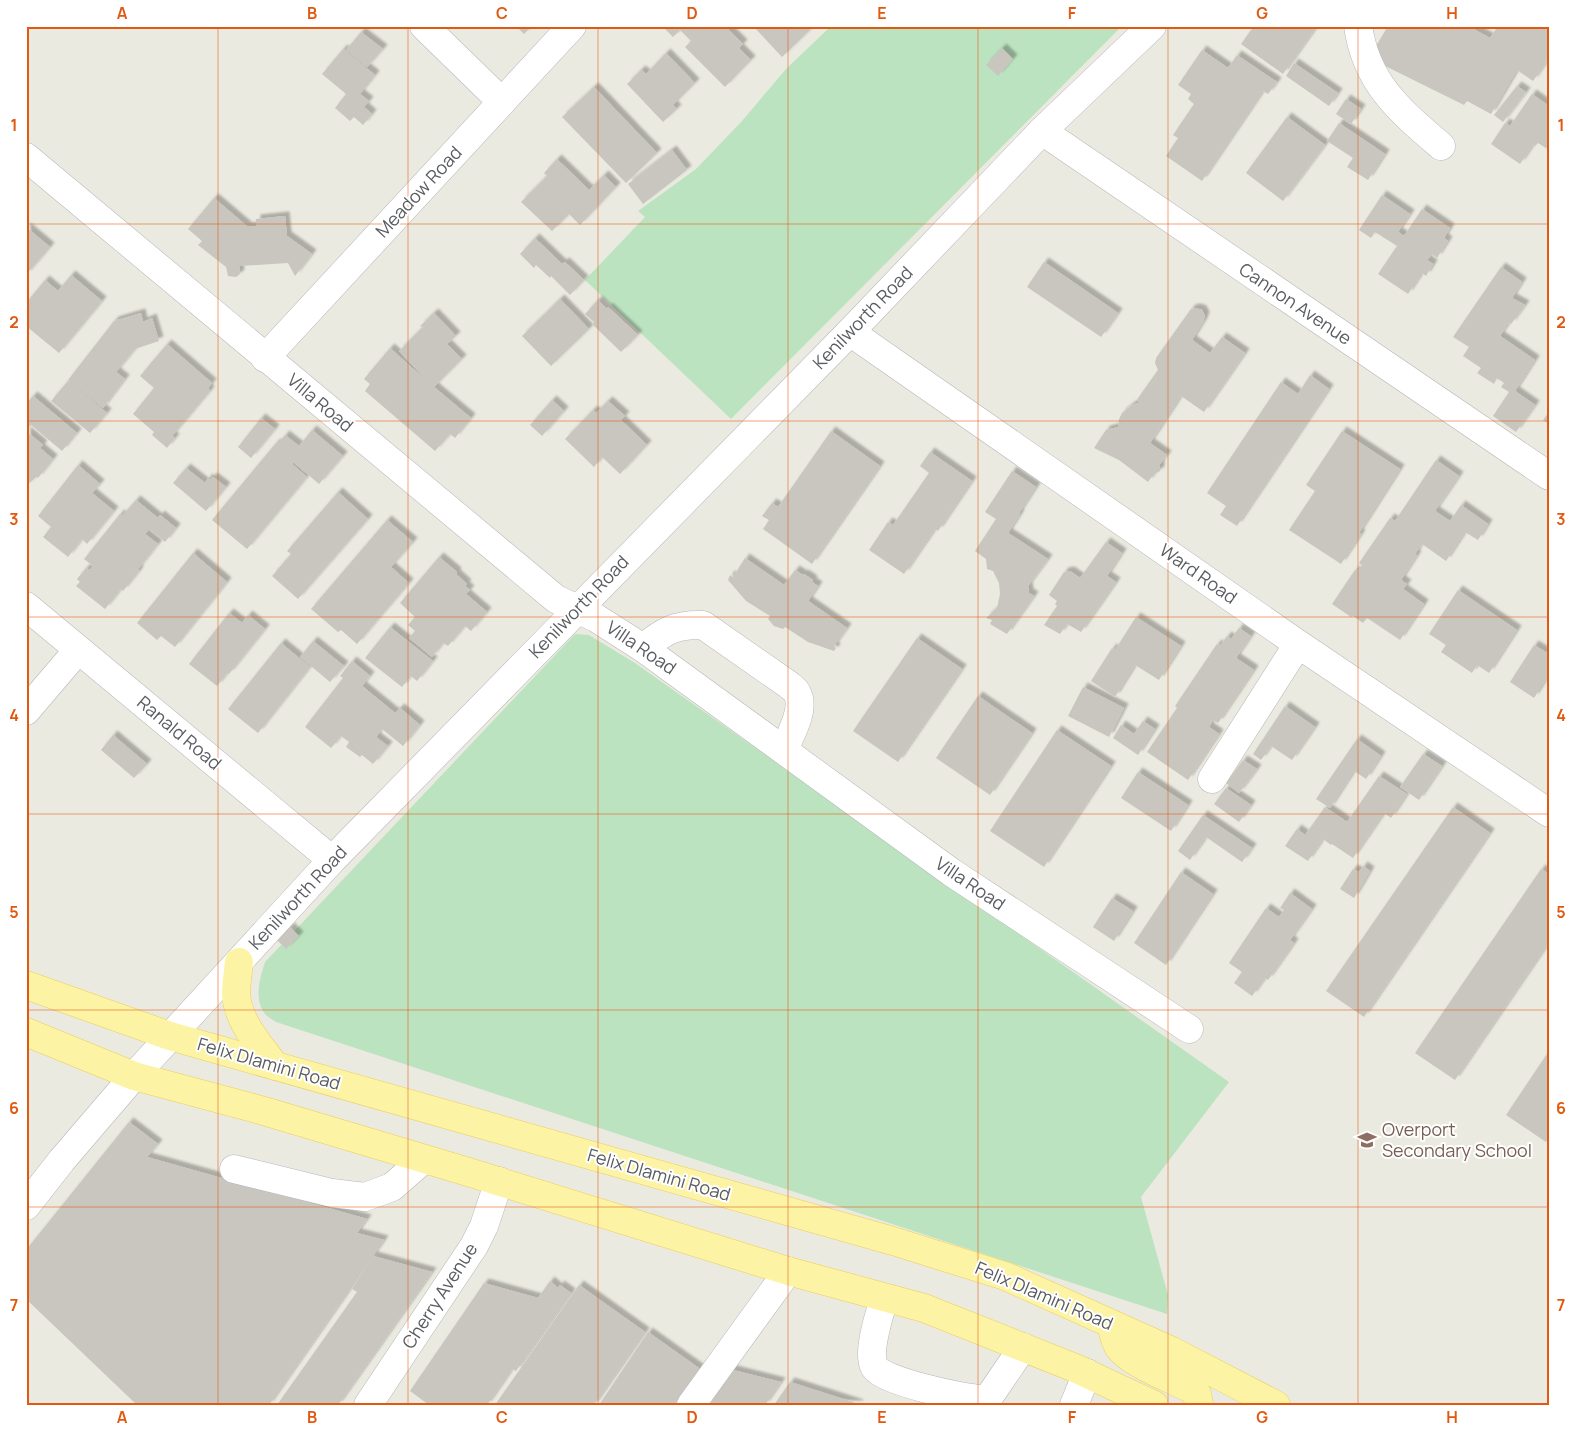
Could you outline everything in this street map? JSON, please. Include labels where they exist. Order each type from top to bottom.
[{"type":"main road","points":[[239,962],[236,994],[240,1014],[250,1032],[275,1066]]},
{"type":"main road","name":"Felix Dlamini Road","points":[[26,985],[170,1036],[931,1253],[1005,1276],[1172,1351],[1242,1396],[1276,1405]]},
{"type":"main road","points":[[26,1032],[134,1076],[424,1158],[788,1271],[924,1308],[1086,1373],[1154,1405]]},
{"type":"main road","points":[[1111,1324],[1118,1347],[1125,1354],[1191,1389],[1197,1394],[1199,1405]]},
{"type":"street","points":[[424,26],[502,102]]},
{"type":"street","name":"Meadow Road","points":[[265,358],[572,26]]},
{"type":"street","name":"Kenilworth Road","points":[[26,1206],[62,1160],[134,1076],[332,860],[850,332],[1042,132],[1152,26]]},
{"type":"street","points":[[1358,26],[1360,41],[1369,65],[1380,86],[1400,110],[1441,146]]},
{"type":"street","name":"Cannon Avenue","points":[[1042,132],[1549,476]]},
{"type":"street","name":"Villa Road","points":[[26,157],[556,599],[596,618],[643,648],[951,872],[1189,1029]]},
{"type":"street","name":"Ward Road","points":[[850,332],[1298,644],[1549,813]]},
{"type":"street","name":"Ranald Road","points":[[26,606],[332,860]]},
{"type":"street","points":[[643,648],[672,628],[703,625],[789,685],[798,693],[799,715],[784,750]]},
{"type":"street","points":[[1212,779],[1298,644]]},
{"type":"street","points":[[26,710],[78,650]]},
{"type":"street","points":[[234,1169],[332,1193],[365,1197],[392,1187],[424,1158]]},
{"type":"street","name":"Cherry Avenue","points":[[368,1405],[474,1246],[484,1226],[498,1181]]},
{"type":"street","points":[[691,1405],[788,1271]]},
{"type":"street","points":[[884,1298],[873,1345],[872,1359],[874,1367],[878,1372],[895,1380],[940,1392],[983,1400],[989,1397],[1023,1347]]},
{"type":"street","points":[[1074,1405],[1086,1373]]},
{"type":"green space","points":[[831,26],[1122,26],[731,419],[585,280],[645,217],[638,211],[696,169],[742,121],[786,69]]},
{"type":"green space","points":[[575,634],[589,635],[635,663],[1229,1082],[1141,1197],[1168,1295],[1167,1314],[276,1022],[266,1015],[262,1009],[259,996],[265,962]]},
{"type":"building","points":[[516,26],[532,26],[524,34]]},
{"type":"building","points":[[662,26],[725,26],[743,44],[739,48],[751,60],[725,87],[685,47],[691,41],[680,30],[673,37]]},
{"type":"building","points":[[753,26],[814,26],[782,57]]},
{"type":"building","points":[[1254,26],[1317,26],[1283,74],[1241,44]]},
{"type":"building","points":[[1388,26],[1468,26],[1490,38],[1498,26],[1549,26],[1549,58],[1533,81],[1517,70],[1491,114],[1467,101],[1464,105],[1369,58]]},
{"type":"building","points":[[361,32],[383,49],[367,67],[346,50]]},
{"type":"building","points":[[1002,48],[1013,59],[998,76],[986,65]]},
{"type":"building","points":[[343,49],[375,75],[360,94],[369,101],[364,107],[372,114],[363,125],[354,117],[350,121],[335,108],[346,94],[322,74]]},
{"type":"building","points":[[1202,50],[1228,68],[1237,55],[1277,82],[1268,94],[1263,91],[1202,181],[1166,156],[1178,138],[1173,135],[1194,104],[1188,99],[1191,94],[1178,85]]},
{"type":"building","points":[[666,53],[695,83],[673,105],[677,109],[663,122],[627,84],[641,70],[646,74]]},
{"type":"building","points":[[1294,63],[1338,93],[1329,106],[1286,76]]},
{"type":"building","points":[[1517,86],[1526,92],[1503,122],[1494,115]]},
{"type":"building","points":[[594,87],[657,153],[626,183],[562,117]]},
{"type":"building","points":[[1532,94],[1549,106],[1549,150],[1538,143],[1535,146],[1533,145],[1520,164],[1491,144],[1505,123],[1510,126]]},
{"type":"building","points":[[1346,99],[1361,109],[1351,124],[1336,114]]},
{"type":"building","points":[[1287,117],[1325,145],[1283,201],[1246,173]]},
{"type":"building","points":[[1339,123],[1385,154],[1368,180],[1347,167],[1353,158],[1327,141]]},
{"type":"building","points":[[672,150],[687,170],[643,204],[628,184]]},
{"type":"building","points":[[557,159],[589,190],[604,175],[616,187],[580,225],[569,214],[552,231],[521,202],[547,176],[544,173]]},
{"type":"building","points":[[1382,195],[1410,214],[1398,232],[1404,236],[1422,209],[1450,228],[1444,238],[1448,241],[1437,258],[1432,254],[1427,260],[1433,264],[1426,276],[1422,273],[1408,294],[1378,274],[1397,246],[1375,232],[1371,238],[1359,230]]},
{"type":"building","points":[[214,198],[248,227],[256,226],[256,219],[285,216],[287,236],[312,254],[295,276],[288,263],[239,266],[240,274],[236,277],[228,276],[226,267],[198,245],[202,241],[188,229]]},
{"type":"building","points":[[26,227],[50,247],[26,275]]},
{"type":"building","points":[[535,238],[562,264],[565,262],[584,280],[570,295],[551,276],[550,278],[536,265],[534,268],[520,254]]},
{"type":"building","points":[[1044,262],[1118,313],[1101,337],[1027,287]]},
{"type":"building","points":[[1501,267],[1522,282],[1512,298],[1525,305],[1511,324],[1509,322],[1500,336],[1535,360],[1515,391],[1535,405],[1516,432],[1493,416],[1509,392],[1501,387],[1504,383],[1497,378],[1494,384],[1477,373],[1481,368],[1463,356],[1469,347],[1453,337]]},
{"type":"building","points":[[71,275],[102,301],[59,353],[26,326],[26,303],[45,280],[58,291]]},
{"type":"building","points":[[560,299],[589,329],[551,366],[522,336]]},
{"type":"building","points":[[598,300],[638,335],[621,352],[592,324],[594,322],[585,314]]},
{"type":"building","points":[[1191,309],[1202,310],[1205,316],[1192,340],[1210,353],[1222,337],[1245,353],[1204,412],[1181,396],[1150,443],[1167,455],[1160,464],[1160,471],[1153,475],[1148,482],[1119,460],[1094,448],[1106,430],[1118,427],[1122,413],[1138,403],[1138,398],[1158,370],[1155,363],[1156,358]]},
{"type":"building","points":[[141,313],[143,322],[152,318],[159,341],[135,349],[116,372],[125,379],[103,408],[68,380],[114,321]]},
{"type":"building","points":[[434,313],[456,336],[447,344],[462,359],[434,387],[471,418],[455,438],[450,434],[435,451],[365,391],[370,384],[364,379],[390,348],[430,384],[399,351]]},
{"type":"building","points":[[167,344],[212,383],[208,388],[210,391],[172,436],[175,438],[167,448],[152,435],[154,432],[133,414],[154,388],[140,376]]},
{"type":"building","points":[[1310,375],[1329,389],[1237,526],[1220,515],[1226,506],[1207,493],[1281,382],[1298,394]]},
{"type":"building","points":[[68,381],[107,413],[90,433],[51,401]]},
{"type":"building","points":[[33,396],[77,433],[62,451],[31,425],[26,430],[26,404]]},
{"type":"building","points":[[552,400],[564,411],[542,436],[530,425]]},
{"type":"building","points":[[608,401],[625,416],[621,420],[647,445],[620,474],[602,457],[594,467],[565,439],[593,410],[596,413]]},
{"type":"building","points":[[1549,412],[1549,424],[1543,420]]},
{"type":"building","points":[[261,418],[275,429],[251,458],[238,447]]},
{"type":"building","points":[[312,430],[343,456],[319,484],[293,462],[292,464],[307,477],[247,549],[212,520],[276,443],[278,444],[285,435],[299,446]]},
{"type":"building","points":[[26,431],[43,445],[40,448],[53,459],[38,478],[36,477],[26,486]]},
{"type":"building","points":[[831,431],[880,466],[812,564],[763,529],[769,520],[762,516],[772,503],[778,507]]},
{"type":"building","points":[[1342,431],[1400,469],[1341,564],[1289,530],[1315,491],[1306,485]]},
{"type":"building","points":[[930,452],[972,481],[938,531],[935,529],[904,574],[869,550],[888,522],[893,525],[929,473],[920,466]]},
{"type":"building","points":[[1436,460],[1459,476],[1435,511],[1450,521],[1461,505],[1488,524],[1478,540],[1465,532],[1446,561],[1422,544],[1401,580],[1407,584],[1403,589],[1424,604],[1400,640],[1367,618],[1363,623],[1332,604],[1355,570],[1357,572],[1362,565],[1359,563],[1390,518],[1395,521]]},
{"type":"building","points":[[78,465],[100,484],[92,493],[114,511],[87,544],[82,539],[68,557],[43,537],[51,527],[38,516]]},
{"type":"building","points":[[186,468],[205,483],[208,478],[210,480],[213,477],[226,487],[206,511],[173,483]]},
{"type":"building","points":[[1012,471],[1036,487],[1008,533],[1048,559],[1028,586],[1029,593],[1034,596],[1007,634],[990,624],[992,620],[986,618],[997,608],[1000,594],[999,583],[993,571],[987,569],[986,559],[975,551],[996,519],[985,512]]},
{"type":"building","points":[[338,492],[368,519],[298,599],[272,576],[291,554],[287,551]]},
{"type":"building","points":[[136,500],[158,518],[160,515],[176,528],[165,542],[149,529],[145,534],[158,544],[123,591],[121,589],[105,609],[76,586],[80,582],[77,579],[86,568],[89,570],[93,566],[84,559],[120,514],[122,516]]},
{"type":"building","points":[[387,520],[413,542],[391,567],[409,583],[357,644],[341,630],[338,632],[311,609]]},
{"type":"building","points":[[1106,542],[1122,553],[1107,576],[1116,582],[1081,632],[1067,624],[1060,634],[1044,625],[1057,606],[1055,604],[1057,601],[1049,595],[1064,572],[1070,571],[1080,578]]},
{"type":"building","points":[[193,553],[227,582],[175,647],[161,636],[157,640],[137,623]]},
{"type":"building","points":[[439,557],[457,572],[456,574],[467,584],[465,586],[470,590],[466,594],[487,612],[471,631],[465,626],[448,646],[443,643],[432,657],[409,638],[415,631],[408,625],[415,617],[400,603]]},
{"type":"building","points":[[745,558],[784,585],[795,570],[813,580],[812,582],[818,586],[808,601],[847,628],[834,646],[836,648],[834,651],[808,642],[785,627],[783,629],[774,626],[768,619],[770,616],[746,601],[728,580],[730,575],[733,577]]},
{"type":"building","points":[[1458,590],[1517,630],[1489,673],[1477,665],[1472,673],[1441,652],[1446,645],[1429,634]]},
{"type":"building","points":[[229,613],[242,623],[248,615],[265,629],[217,686],[189,664]]},
{"type":"building","points":[[1136,617],[1181,646],[1159,680],[1135,665],[1115,697],[1091,681],[1112,648],[1115,650]]},
{"type":"building","points":[[390,627],[433,661],[417,681],[411,676],[402,687],[365,658]]},
{"type":"building","points":[[1239,628],[1251,636],[1236,658],[1254,670],[1218,723],[1213,720],[1209,727],[1219,734],[1188,780],[1147,752],[1177,708],[1175,706],[1217,644],[1220,646],[1227,636],[1231,639]]},
{"type":"building","points":[[917,638],[962,669],[898,762],[853,731]]},
{"type":"building","points":[[313,641],[344,666],[330,682],[300,657]]},
{"type":"building","points":[[281,643],[310,667],[258,733],[228,709]]},
{"type":"building","points":[[1534,645],[1549,654],[1549,674],[1534,698],[1510,682]]},
{"type":"building","points":[[352,661],[370,676],[362,686],[395,713],[400,708],[420,725],[403,746],[382,729],[376,737],[388,746],[373,764],[362,755],[360,757],[346,747],[349,742],[341,736],[331,748],[305,727],[343,678],[340,676]]},
{"type":"building","points":[[1083,687],[1124,708],[1109,737],[1068,716]]},
{"type":"building","points":[[978,696],[1032,733],[990,795],[936,758]]},
{"type":"building","points":[[1285,706],[1315,727],[1292,760],[1271,746],[1261,760],[1253,754]]},
{"type":"building","points":[[1143,721],[1155,729],[1138,755],[1113,738],[1121,725],[1134,734]]},
{"type":"building","points":[[1057,730],[1111,766],[1044,867],[990,831]]},
{"type":"building","points":[[113,735],[147,764],[134,778],[101,750]]},
{"type":"building","points":[[1357,739],[1381,756],[1366,779],[1354,771],[1330,808],[1316,799]]},
{"type":"building","points":[[1423,754],[1442,766],[1419,800],[1400,787]]},
{"type":"building","points":[[1243,760],[1257,769],[1239,793],[1226,783]]},
{"type":"building","points":[[1138,772],[1188,805],[1171,831],[1121,798]]},
{"type":"building","points":[[1379,776],[1407,794],[1391,818],[1384,813],[1353,858],[1323,839],[1308,861],[1285,846],[1297,829],[1305,835],[1325,807],[1347,822]]},
{"type":"building","points":[[1226,788],[1251,805],[1239,822],[1214,804]]},
{"type":"building","points":[[1453,807],[1490,833],[1364,1017],[1326,991]]},
{"type":"building","points":[[1203,815],[1252,848],[1242,862],[1206,837],[1190,860],[1178,851]]},
{"type":"building","points":[[1363,866],[1370,871],[1354,898],[1340,889],[1353,869],[1359,872]]},
{"type":"building","points":[[1541,869],[1549,874],[1549,942],[1455,1080],[1415,1053]]},
{"type":"building","points":[[1181,872],[1213,894],[1166,965],[1134,943]]},
{"type":"building","points":[[1290,893],[1312,909],[1290,940],[1294,943],[1268,980],[1265,978],[1252,996],[1234,983],[1242,972],[1229,963],[1266,908],[1279,917],[1284,910],[1280,908]]},
{"type":"building","points":[[1112,898],[1133,911],[1114,941],[1093,927]]},
{"type":"building","points":[[290,927],[299,936],[286,949],[277,940]]},
{"type":"building","points":[[1549,1051],[1549,1138],[1546,1142],[1506,1115]]},
{"type":"building","points":[[129,1122],[158,1144],[147,1157],[367,1219],[357,1233],[384,1240],[269,1405],[137,1405],[26,1299],[26,1250]]},
{"type":"building","points":[[373,1256],[432,1272],[338,1405],[277,1405],[357,1292],[352,1289]]},
{"type":"building","points":[[550,1281],[558,1288],[560,1285],[571,1293],[516,1371],[512,1369],[487,1405],[429,1405],[410,1391],[484,1283],[538,1298]]},
{"type":"building","points":[[579,1285],[645,1332],[594,1405],[495,1405]]},
{"type":"building","points":[[648,1332],[700,1369],[675,1405],[599,1405]]},
{"type":"building","points":[[725,1368],[781,1382],[765,1405],[698,1405]]},
{"type":"building","points":[[790,1382],[859,1404],[859,1405],[774,1405]]},
{"type":"place","name":"Overport Secondary School","points":[[1367,1140]]}]
